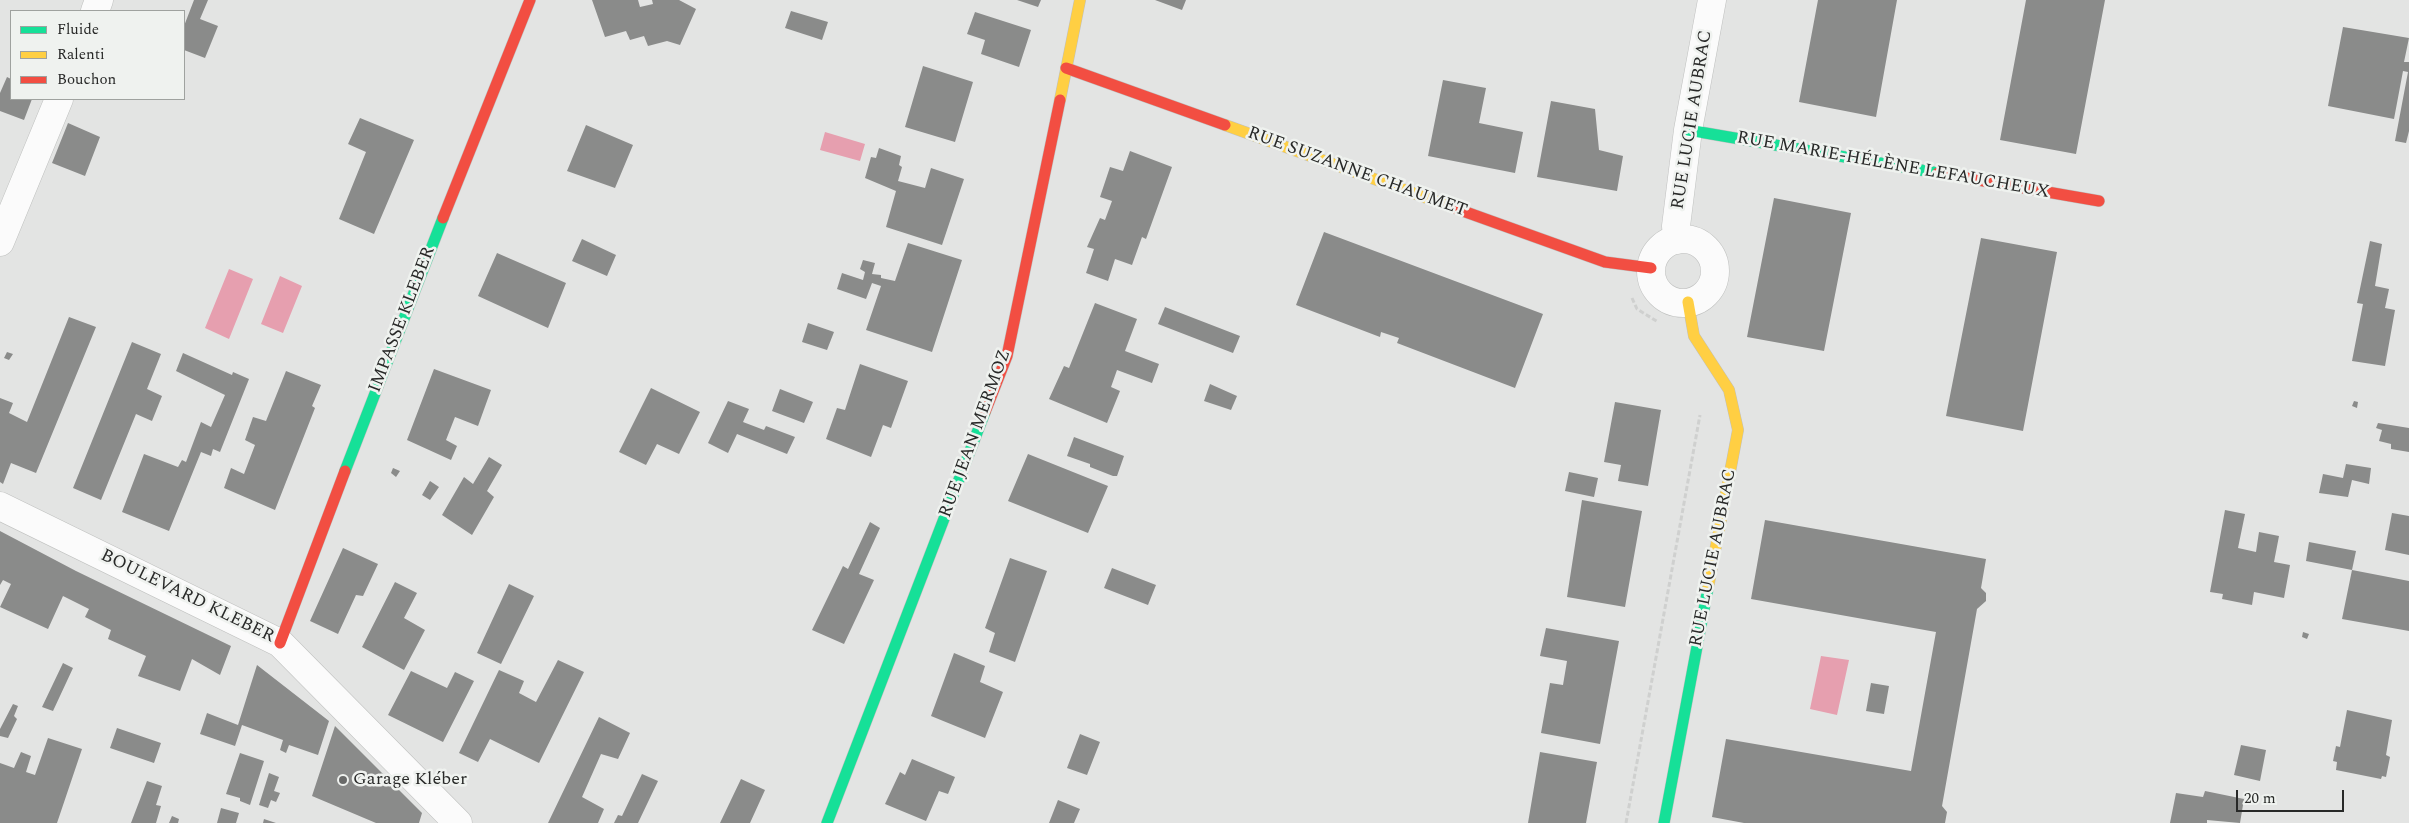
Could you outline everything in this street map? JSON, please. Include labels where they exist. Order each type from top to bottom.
[{"type":"street","name":"IMPASSE KLEBER","points":[[280,642],[422,267],[530,0]]},
{"type":"street","name":"RUE JEAN MERMOZ","points":[[827,823],[1007,356],[1080,0]]},
{"type":"street","name":"RUE LUCIE AUBRAC","points":[[1677,240],[1676,226],[1688,130],[1712,0]]},
{"type":"street","name":"RUE SUZANNE CHAUMET","points":[[1066,68],[1605,262],[1639,266]]},
{"type":"street","points":[[0,242],[59,100]]},
{"type":"street","name":"RUE MARIE-HÉLÈNE LEFAUCHEUX","points":[[1688,130],[2099,202]]},
{"type":"street","points":[[1677,240],[1694,241],[1708,250],[1713,260],[1715,271],[1713,282],[1707,292],[1699,299],[1678,303],[1660,295],[1651,277],[1639,266],[1653,258],[1659,249],[1677,240]]},
{"type":"street","name":"RUE LUCIE AUBRAC","points":[[1664,823],[1738,430],[1729,390],[1694,336],[1688,302]]},
{"type":"street","name":"BOULEVARD KLEBER","points":[[0,506],[280,642],[458,823]]},
{"type":"path","points":[[1639,266],[1628,290],[1638,309],[1663,325]]},
{"type":"path","points":[[1626,823],[1701,411]]},
{"type":"shaded area","points":[[825,132],[865,144],[860,161],[820,150]]},
{"type":"shaded area","points":[[229,269],[253,279],[229,339],[205,328]]},
{"type":"shaded area","points":[[280,276],[302,286],[283,333],[261,324]]},
{"type":"shaded area","points":[[1821,656],[1849,660],[1837,715],[1810,709]]},
{"type":"building","points":[[194,0],[208,0],[200,19],[218,26],[205,58],[185,50],[185,23]]},
{"type":"building","points":[[592,0],[638,0],[640,7],[653,4],[652,0],[679,0],[696,9],[680,45],[667,41],[648,46],[644,36],[630,40],[626,31],[605,37]]},
{"type":"building","points":[[1017,0],[1041,0],[1038,7]]},
{"type":"building","points":[[1155,0],[1186,0],[1182,10]]},
{"type":"building","points":[[1818,0],[1897,0],[1876,117],[1799,102]]},
{"type":"building","points":[[2026,0],[2105,0],[2076,154],[2000,140]]},
{"type":"building","points":[[791,11],[828,22],[822,40],[785,28]]},
{"type":"building","points":[[975,12],[1031,30],[1019,67],[981,54],[985,40],[967,34]]},
{"type":"building","points":[[2343,27],[2409,38],[2404,62],[2409,62],[2409,131],[2406,143],[2395,141],[2408,72],[2403,71],[2394,119],[2328,106]]},
{"type":"building","points":[[923,66],[973,82],[955,142],[905,127]]},
{"type":"building","points":[[7,77],[10,78],[10,100],[32,100],[24,120],[0,111],[0,93]]},
{"type":"building","points":[[1443,80],[1486,88],[1479,123],[1523,132],[1515,173],[1428,156]]},
{"type":"building","points":[[1551,101],[1595,109],[1599,150],[1623,156],[1617,191],[1537,177]]},
{"type":"building","points":[[360,118],[414,140],[374,234],[339,219],[366,152],[348,144]]},
{"type":"building","points":[[68,123],[100,137],[85,176],[52,163]]},
{"type":"building","points":[[586,125],[633,145],[615,188],[567,171]]},
{"type":"building","points":[[879,148],[901,156],[899,165],[902,167],[898,181],[925,188],[931,168],[964,179],[942,245],[886,227],[896,191],[865,178],[871,157],[876,158]]},
{"type":"building","points":[[1130,151],[1172,167],[1146,239],[1142,237],[1132,265],[1115,259],[1108,281],[1086,273],[1094,249],[1087,247],[1100,218],[1105,220],[1112,201],[1100,197],[1110,167],[1123,171]]},
{"type":"building","points":[[1774,198],[1851,213],[1824,351],[1747,337]]},
{"type":"building","points":[[1324,232],[1543,314],[1515,388],[1397,343],[1399,338],[1381,332],[1380,337],[1296,305]]},
{"type":"building","points":[[1981,238],[2057,252],[2023,431],[1946,416]]},
{"type":"building","points":[[582,239],[616,255],[607,276],[572,261]]},
{"type":"building","points":[[2370,241],[2382,244],[2375,286],[2389,289],[2385,308],[2395,310],[2385,366],[2352,361],[2363,304],[2357,303]]},
{"type":"building","points":[[908,243],[962,260],[932,352],[866,330],[881,286],[872,283],[866,299],[837,289],[842,273],[863,280],[865,272],[860,269],[863,260],[875,263],[872,274],[881,275],[881,278],[895,281]]},
{"type":"building","points":[[497,253],[566,283],[548,328],[478,296]]},
{"type":"building","points":[[1095,303],[1137,319],[1125,351],[1159,364],[1152,383],[1117,370],[1111,387],[1120,391],[1107,423],[1049,399],[1064,366],[1069,368]]},
{"type":"building","points":[[1165,307],[1240,336],[1233,353],[1158,324]]},
{"type":"building","points":[[69,317],[96,327],[36,473],[11,463],[3,484],[0,482],[0,398],[13,403],[9,413],[27,422]]},
{"type":"building","points":[[808,323],[834,332],[827,350],[802,342]]},
{"type":"building","points":[[132,342],[161,354],[147,389],[162,396],[152,421],[136,414],[101,500],[73,488]]},
{"type":"building","points":[[7,352],[13,354],[9,360],[4,358]]},
{"type":"building","points":[[183,353],[232,375],[233,372],[249,379],[220,452],[213,449],[211,456],[201,452],[169,531],[122,512],[144,454],[178,467],[182,460],[186,462],[201,422],[211,427],[225,395],[176,371]]},
{"type":"building","points":[[860,364],[908,381],[891,428],[883,425],[871,457],[826,439],[837,408],[845,410]]},
{"type":"building","points":[[434,369],[491,390],[478,426],[455,417],[446,440],[457,446],[451,460],[407,440]]},
{"type":"building","points":[[286,371],[321,385],[312,406],[315,408],[275,510],[224,488],[231,468],[244,474],[255,445],[245,440],[253,417],[266,421]]},
{"type":"building","points":[[1210,384],[1237,396],[1231,410],[1204,401]]},
{"type":"building","points":[[651,388],[700,412],[679,454],[657,444],[646,465],[619,452]]},
{"type":"building","points":[[780,389],[813,402],[804,423],[772,411]]},
{"type":"building","points":[[728,401],[749,409],[743,422],[764,430],[766,426],[795,437],[787,454],[737,434],[728,453],[708,443]]},
{"type":"building","points":[[2354,401],[2358,402],[2357,408],[2352,406]]},
{"type":"building","points":[[1615,402],[1661,410],[1648,486],[1618,481],[1621,465],[1604,462]]},
{"type":"building","points":[[2378,423],[2409,428],[2409,452],[2391,449],[2391,444],[2379,441],[2382,430],[2376,428]]},
{"type":"building","points":[[1074,437],[1124,456],[1117,476],[1090,467],[1090,464],[1067,456]]},
{"type":"building","points":[[1028,454],[1108,486],[1088,533],[1008,501]]},
{"type":"building","points":[[489,457],[502,465],[487,491],[494,497],[472,535],[442,515],[464,477],[473,484]]},
{"type":"building","points":[[2346,464],[2371,468],[2369,484],[2352,480],[2348,497],[2319,493],[2323,474],[2343,478]]},
{"type":"building","points":[[393,468],[400,471],[396,477],[391,473]]},
{"type":"building","points":[[1569,472],[1598,478],[1594,497],[1565,491]]},
{"type":"building","points":[[430,481],[439,487],[430,500],[422,495]]},
{"type":"building","points":[[1582,500],[1642,511],[1625,607],[1567,597]]},
{"type":"building","points":[[2225,510],[2245,514],[2238,548],[2256,552],[2259,532],[2279,536],[2274,562],[2290,565],[2284,598],[2254,592],[2252,605],[2222,599],[2223,594],[2210,592]]},
{"type":"building","points":[[2392,513],[2409,516],[2409,555],[2385,550]]},
{"type":"building","points":[[1765,520],[1986,559],[1981,588],[1986,593],[1986,601],[1977,609],[1942,806],[1947,812],[1945,823],[1744,823],[1712,817],[1726,739],[1911,771],[1936,632],[1751,599]]},
{"type":"building","points":[[870,522],[880,528],[859,574],[874,580],[844,644],[812,630],[843,566],[848,569]]},
{"type":"building","points":[[0,531],[76,571],[231,646],[220,675],[192,659],[180,691],[138,676],[146,656],[108,639],[111,630],[85,617],[89,609],[63,596],[48,629],[0,607],[11,584],[3,580],[0,585]]},
{"type":"building","points":[[2309,542],[2356,551],[2352,570],[2306,561]]},
{"type":"building","points":[[343,548],[378,564],[363,596],[356,595],[338,634],[310,621]]},
{"type":"building","points":[[1010,558],[1047,571],[1015,662],[989,652],[995,633],[985,628]]},
{"type":"building","points":[[1112,568],[1156,585],[1148,605],[1104,588]]},
{"type":"building","points":[[2352,570],[2409,581],[2409,631],[2342,619]]},
{"type":"building","points":[[395,582],[417,593],[404,618],[425,630],[404,670],[362,647]]},
{"type":"building","points":[[509,584],[534,596],[501,664],[477,653]]},
{"type":"building","points":[[1546,628],[1619,641],[1600,744],[1541,733],[1550,683],[1563,685],[1567,661],[1540,656]]},
{"type":"building","points":[[2303,632],[2309,634],[2307,639],[2302,637]]},
{"type":"building","points":[[954,653],[985,666],[980,682],[1003,692],[985,738],[931,716]]},
{"type":"building","points":[[558,660],[584,672],[539,763],[490,739],[478,762],[459,753],[499,670],[524,681],[519,693],[536,702]]},
{"type":"building","points":[[63,663],[73,668],[53,711],[42,707]]},
{"type":"building","points":[[257,665],[329,721],[318,755],[289,745],[286,753],[280,750],[283,740],[242,725],[235,746],[200,734],[207,713],[238,725]]},
{"type":"building","points":[[411,671],[447,688],[455,672],[474,681],[443,742],[388,715]]},
{"type":"building","points":[[1871,683],[1889,686],[1884,714],[1866,711]]},
{"type":"building","points":[[13,704],[18,706],[14,716],[17,719],[8,738],[0,736],[0,729]]},
{"type":"building","points":[[2347,710],[2392,720],[2386,755],[2390,757],[2386,777],[2382,776],[2381,779],[2336,770],[2337,762],[2333,761],[2336,746],[2340,747]]},
{"type":"building","points":[[599,717],[630,733],[618,759],[601,754],[582,797],[604,809],[598,823],[548,823]]},
{"type":"building","points":[[335,726],[422,813],[419,823],[376,823],[312,796]]},
{"type":"building","points":[[117,728],[161,743],[154,763],[110,748]]},
{"type":"building","points":[[1080,734],[1100,742],[1087,775],[1067,768]]},
{"type":"building","points":[[48,738],[82,749],[57,823],[0,823],[0,763],[14,768],[21,752],[31,756],[26,772],[35,775]]},
{"type":"building","points":[[2241,745],[2266,750],[2260,781],[2234,775]]},
{"type":"building","points":[[1540,752],[1597,762],[1586,823],[1528,823]]},
{"type":"building","points":[[240,753],[264,761],[250,805],[240,801],[240,798],[226,794]]},
{"type":"building","points":[[912,759],[955,777],[948,794],[939,791],[926,821],[885,804],[900,772],[905,775]]},
{"type":"building","points":[[269,773],[279,777],[274,791],[280,793],[276,802],[271,800],[268,808],[259,805]]},
{"type":"building","points":[[642,774],[658,781],[638,823],[614,823],[618,815],[622,816]]},
{"type":"building","points":[[741,779],[765,790],[750,823],[720,823]]},
{"type":"building","points":[[147,781],[162,786],[156,805],[161,806],[156,823],[131,823]]},
{"type":"building","points":[[2205,791],[2244,799],[2240,823],[2207,820],[2207,823],[2170,823],[2176,793],[2203,797]]},
{"type":"building","points":[[1058,800],[1080,809],[1074,823],[1049,823]]},
{"type":"building","points":[[221,808],[239,813],[236,823],[217,823]]},
{"type":"building","points":[[172,816],[179,819],[178,823],[169,823]]},
{"type":"building","points":[[264,819],[276,823],[263,823]]},
{"type":"traffic: fast","points":[[1688,130],[1938,173]]},
{"type":"traffic: fast","points":[[345,471],[443,218]]},
{"type":"traffic: fast","points":[[827,823],[985,412]]},
{"type":"traffic: fast","points":[[1664,823],[1708,588]]},
{"type":"traffic: slow","points":[[1060,100],[1080,0]]},
{"type":"traffic: slow","points":[[1225,125],[1449,206]]},
{"type":"traffic: slow","points":[[1688,302],[1694,336],[1729,390],[1738,430],[1708,588]]},
{"type":"traffic: jam","points":[[443,218],[530,0]]},
{"type":"traffic: jam","points":[[1066,68],[1225,125]]},
{"type":"traffic: jam","points":[[985,412],[1007,356],[1060,100]]},
{"type":"traffic: jam","points":[[1938,173],[2099,201]]},
{"type":"traffic: jam","points":[[1449,206],[1605,262],[1651,268]]},
{"type":"traffic: jam","points":[[280,643],[345,471]]},
{"type":"place","name":"Garage Kléber","points":[[343,780]]}]
